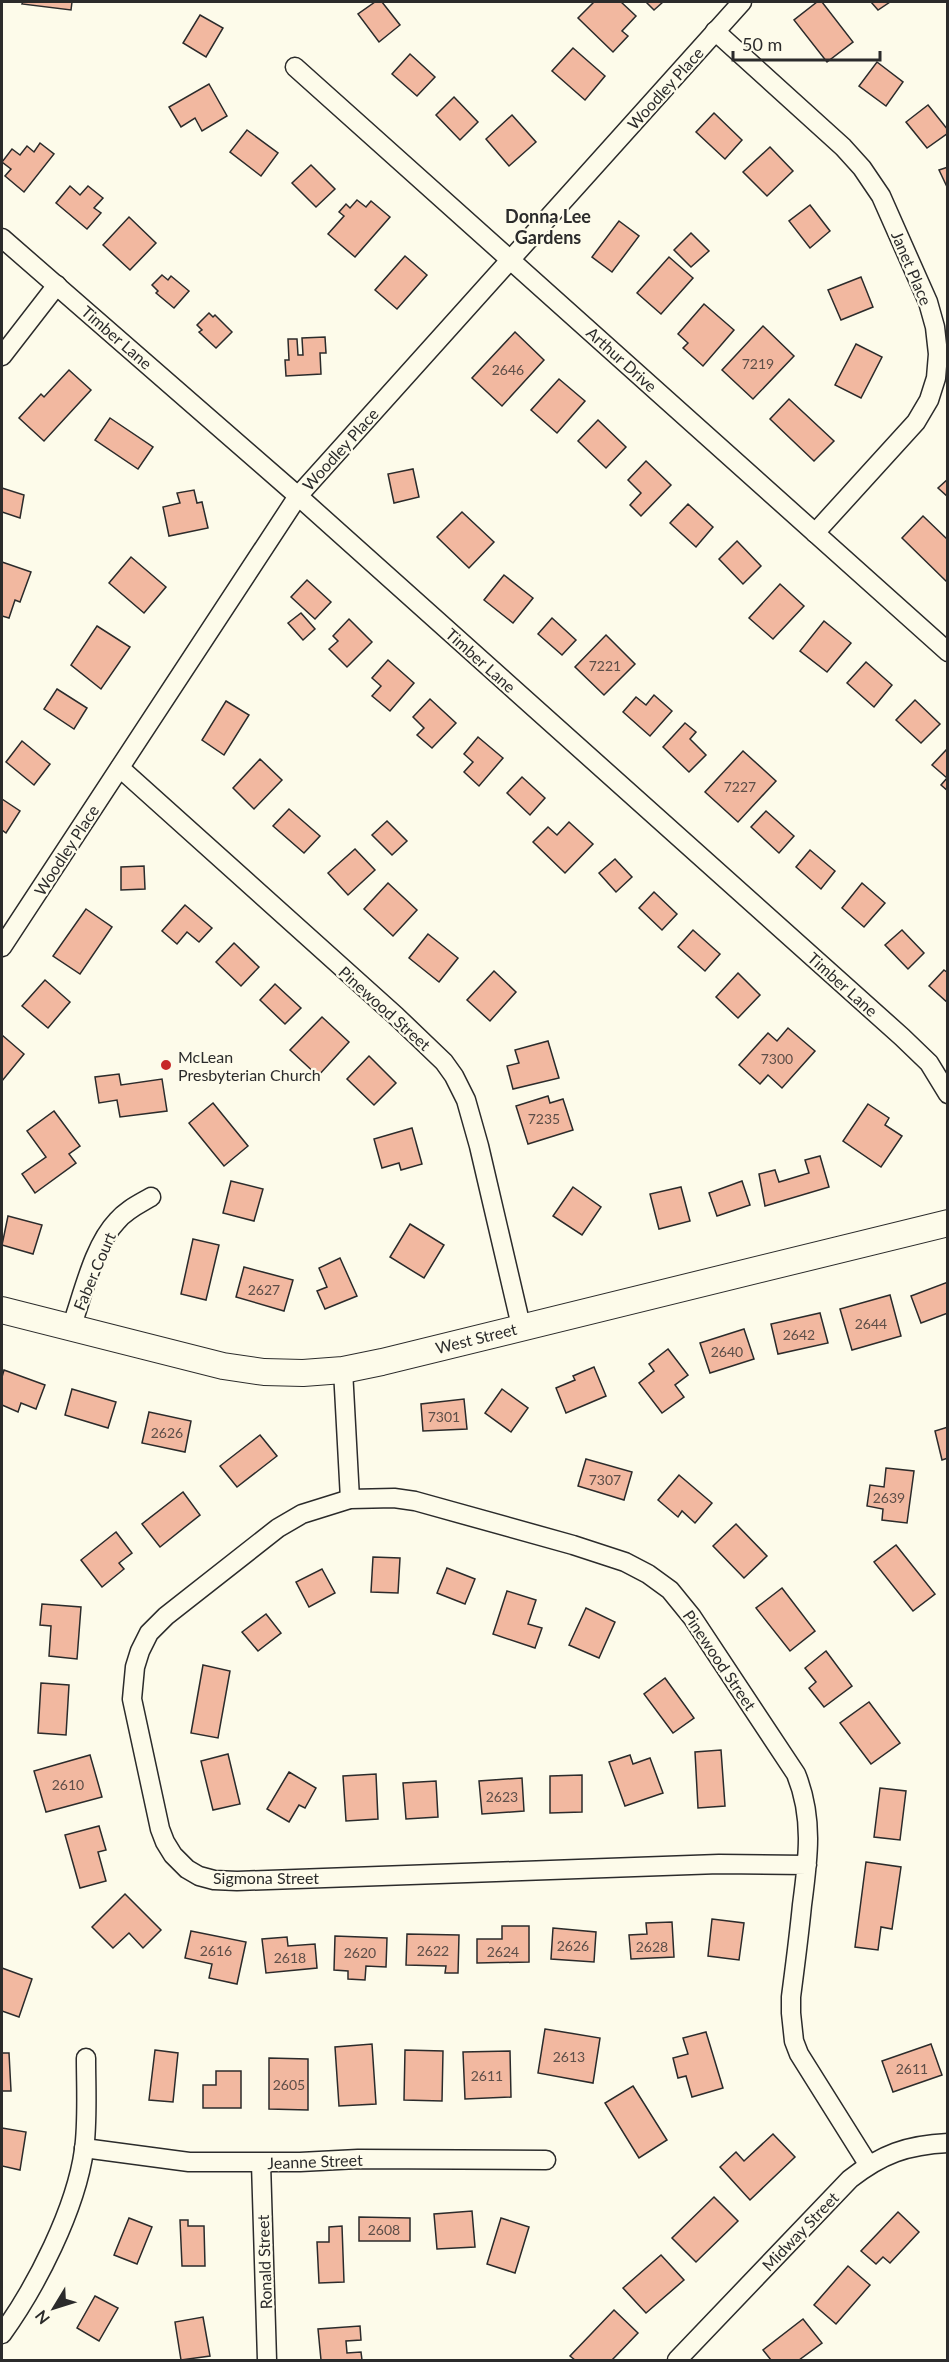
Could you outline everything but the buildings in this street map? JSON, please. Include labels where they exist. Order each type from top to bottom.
[{"type":"main road","name":"West Street","points":[[2,1310],[223,1366],[264,1372],[303,1373],[342,1370],[948,1223]]},
{"type":"street","name":"Woodley Place","points":[[2,947],[298,496],[742,2]]},
{"type":"street","name":"Janet Place","points":[[716,31],[843,147],[862,168],[881,196],[928,302],[935,327],[938,354],[936,378],[929,400],[916,422],[815,533]]},
{"type":"street","name":"Arthur Drive","points":[[295,67],[948,652]]},
{"type":"street","name":"Timber Lane","points":[[2,238],[298,496],[902,1037],[929,1064],[948,1094]]},
{"type":"street","points":[[2,356],[57,285]]},
{"type":"street","name":"Pinewood Street","points":[[120,768],[396,1016],[444,1062],[466,1100],[521,1326]]},
{"type":"street","name":"Faber Court","points":[[71,1328],[105,1237],[117,1220],[133,1207],[152,1197]]},
{"type":"street","points":[[342,1370],[350,1499]]},
{"type":"street","name":"Pinewood Street","points":[[350,1499],[394,1498],[415,1501],[626,1562],[670,1590],[693,1617],[796,1774],[802,1789],[810,1838],[791,1997],[794,2041],[806,2068],[868,2164]]},
{"type":"street","name":"Sigmona Street","points":[[350,1499],[302,1514],[278,1528],[166,1616],[149,1634],[140,1651],[133,1676],[132,1699],[160,1829],[173,1855],[187,1869],[199,1876],[214,1880],[237,1881],[719,1864],[807,1865]]},
{"type":"street","points":[[2,2334],[19,2310],[42,2269],[65,2215],[81,2167],[84,2148],[86,2058]]},
{"type":"street","name":"Midway Street","points":[[677,2361],[850,2179],[868,2164],[894,2152],[920,2144],[948,2143]]},
{"type":"street","name":"Jeanne Street","points":[[84,2148],[189,2162],[261,2163],[358,2158],[546,2160]]},
{"type":"street","name":"Ronald Street","points":[[261,2163],[267,2361]]},
{"type":"place","name":"McLean Presbyterian Church","points":[[166,1065]]},
{"type":"district","name":"Donna Lee Gardens","points":[[548,226]]}]
